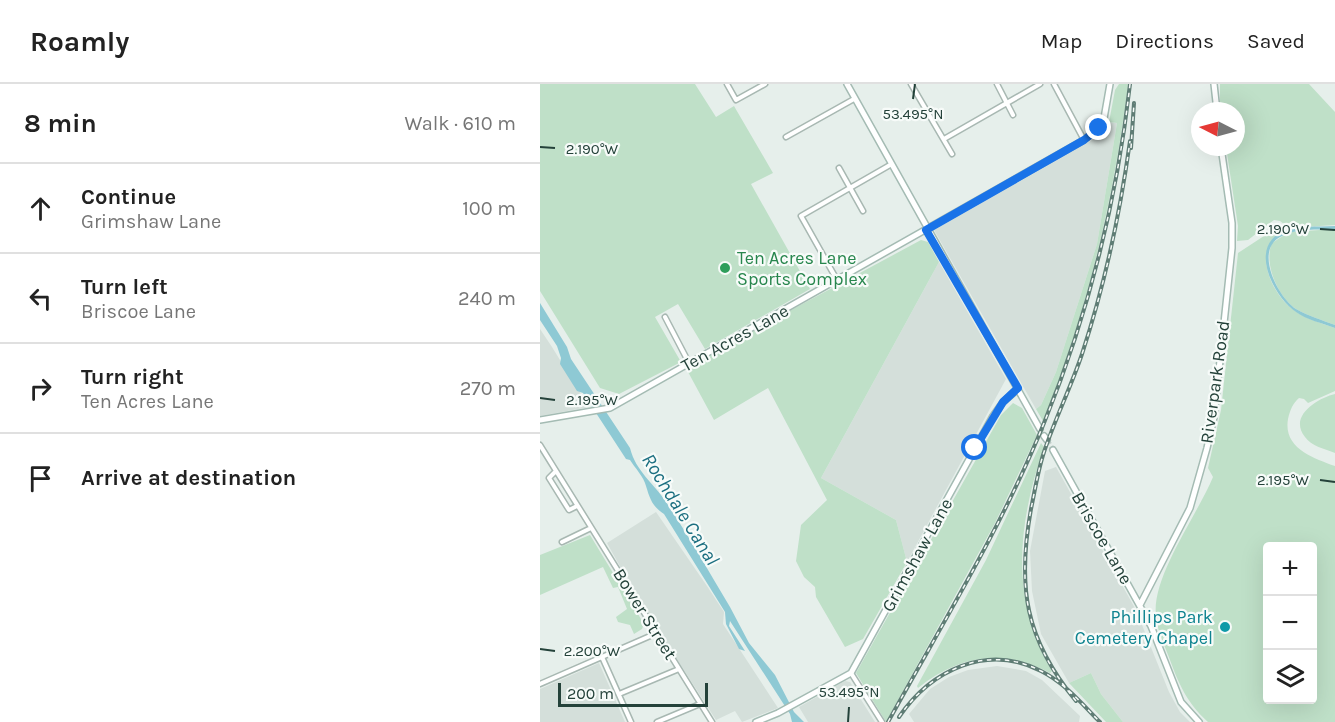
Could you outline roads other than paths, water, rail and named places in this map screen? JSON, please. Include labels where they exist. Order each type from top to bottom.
[{"type":"street","points":[[727,84],[736,100],[765,84]]},
{"type":"street","points":[[846,84],[926,230],[1040,429]]},
{"type":"street","points":[[911,84],[952,154]]},
{"type":"street","points":[[997,84],[1013,115]]},
{"type":"street","points":[[944,139],[1040,84]]},
{"type":"street","points":[[1054,84],[1084,140]]},
{"type":"street","name":"Ten Acres Lane","points":[[540,420],[610,408],[1084,140],[1103,123],[1110,84]]},
{"type":"street","points":[[1214,84],[1216,102]]},
{"type":"street","points":[[786,137],[854,99]]},
{"type":"street","name":"Riverpark Road","points":[[1140,605],[1190,508],[1214,417],[1232,248],[1232,223],[1222,156]]},
{"type":"street","points":[[837,281],[801,216],[890,165]]},
{"type":"street","points":[[839,168],[863,211]]},
{"type":"street","points":[[665,317],[689,363]]},
{"type":"street","name":"Grimshaw Lane","points":[[851,673],[993,416],[1003,402],[1018,388]]},
{"type":"street","name":"Bower Street","points":[[540,445],[711,722]]},
{"type":"street","name":"Briscoe Lane","points":[[1053,450],[1140,605],[1181,702],[1199,722]]},
{"type":"street","name":"Bower Street","points":[[556,471],[549,478],[568,510],[577,506]]},
{"type":"street","points":[[562,542],[591,528]]},
{"type":"street","points":[[540,684],[657,633]]},
{"type":"street","points":[[602,657],[631,722]]},
{"type":"street","points":[[619,694],[679,669]]},
{"type":"street","points":[[756,722],[778,713],[851,673],[882,722]]},
{"type":"street","points":[[657,722],[700,704]]},
{"type":"water","points":[[1335,226],[1335,229],[1300,231],[1280,237],[1272,244],[1269,263],[1276,285],[1289,303],[1310,316],[1335,325],[1335,328],[1305,317],[1288,305],[1280,296],[1268,274],[1266,251],[1271,241],[1286,230]]},
{"type":"water","points":[[540,303],[567,347],[571,359],[630,448],[636,464],[661,495],[691,541],[749,643],[775,675],[794,712],[804,722],[792,722],[790,714],[730,621],[729,626],[745,651],[739,649],[726,624],[725,612],[664,514],[652,502],[641,476],[630,460],[626,459],[583,393],[577,391],[560,364],[561,358],[557,346],[540,320]]},
{"type":"tunnel","points":[[1047,440],[1053,450]]},
{"type":"railway","points":[[888,722],[1010,500],[1060,382],[1087,299],[1109,214],[1130,84]]},
{"type":"railway","points":[[1131,148],[1134,103]]},
{"type":"railway","points":[[1076,701],[1045,656],[1029,611],[1025,563],[1027,537],[1042,459],[1078,366],[1105,275],[1122,195],[1130,141]]},
{"type":"railway","points":[[899,717],[912,700],[944,674],[981,661],[1001,660],[1021,663],[1050,676],[1073,694],[1100,722]]},
{"type":"place","name":"Ten Acres Lane Sports Complex","points":[[725,268]]},
{"type":"place","name":"Phillips Park Cemetery Chapel","points":[[1225,627]]},
{"type":"water label","name":"Rochdale Canal","points":[[681,509]]}]
